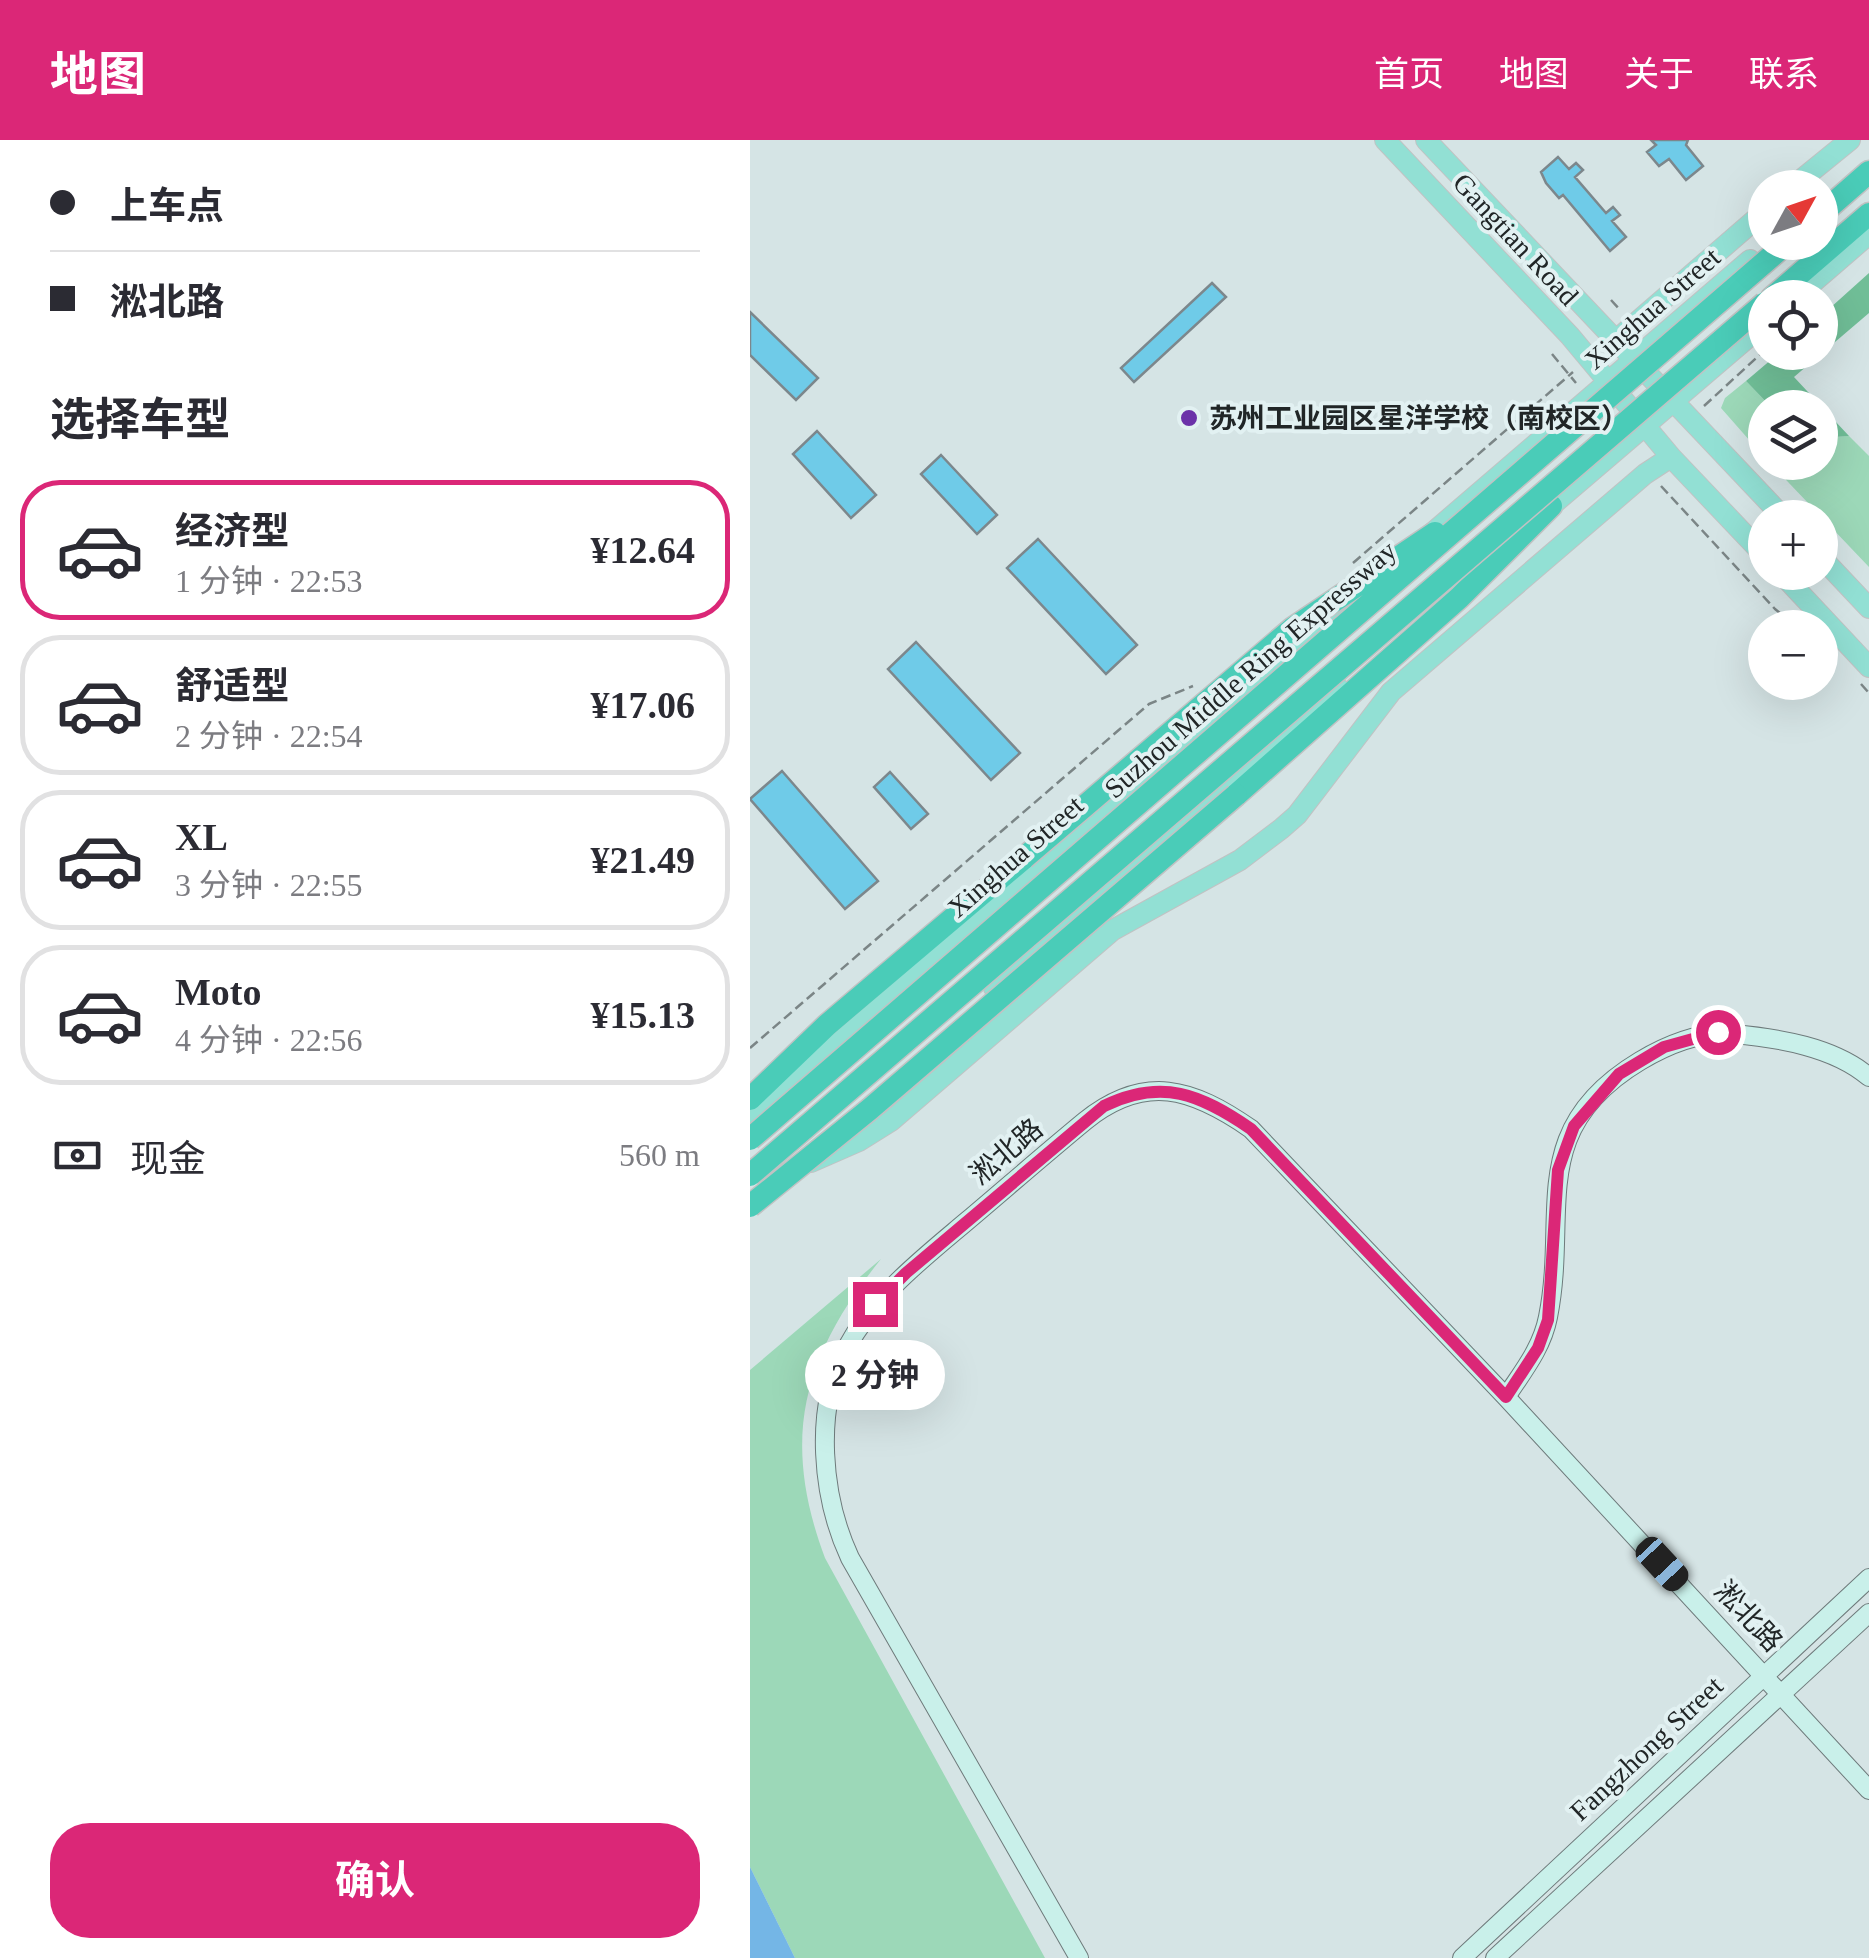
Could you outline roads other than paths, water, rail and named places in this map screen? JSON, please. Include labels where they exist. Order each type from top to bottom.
[{"type":"highway","points":[[1838,199],[1869,172]]},
{"type":"highway","points":[[1793,280],[1869,214]]},
{"type":"highway","name":"Suzhou Middle Ring Expressway","points":[[750,1139],[1767,260]]},
{"type":"highway","name":"Suzhou Middle Ring Expressway","points":[[750,1176],[1748,318]]},
{"type":"highway","points":[[750,1099],[827,1025],[1292,628],[1521,476]]},
{"type":"highway","points":[[750,1203],[870,1110],[1236,795],[1460,598],[1551,506]]},
{"type":"main road","name":"Gangtian Road","points":[[1385,140],[1588,357],[1672,457],[1748,538]]},
{"type":"main road","name":"Gangtian Road","points":[[1426,140],[1767,500]]},
{"type":"main road","points":[[1814,170],[1850,140]]},
{"type":"main road","points":[[1838,185],[1869,158]]},
{"type":"main road","points":[[1615,340],[1748,225]]},
{"type":"main road","points":[[1816,280],[1869,234]]},
{"type":"main road","name":"Xinghua Street","points":[[750,1119],[1749,260]]},
{"type":"main road","points":[[750,1203],[1748,338]]},
{"type":"main road","points":[[777,1176],[875,1132],[1114,930],[1264,844],[1296,815],[1391,692],[1649,471],[1672,457]]},
{"type":"main road","points":[[1838,575],[1869,608]]},
{"type":"main road","points":[[1797,590],[1869,667]]},
{"type":"street","points":[[1506,1397],[1538,1348],[1548,1320],[1554,1200],[1564,1148],[1588,1106],[1619,1074],[1664,1047],[1718,1032],[1764,1036],[1808,1046],[1869,1077]]},
{"type":"street","name":"淞北路","points":[[1079,1958],[839,1534],[830,1502],[826,1461],[832,1394],[844,1351],[875,1304],[906,1273],[1104,1106],[1132,1092],[1180,1092],[1225,1111],[1251,1129],[1783,1693],[1869,1790]]},
{"type":"street","name":"Fangzhong Street","points":[[1462,1958],[1869,1578]]},
{"type":"street","name":"Fangzhong Street","points":[[1495,1958],[1869,1613]]},
{"type":"water","points":[[750,1867],[795,1958],[750,1958]]},
{"type":"place","name":"苏州工业园区星洋学校（南校区）","points":[[1189,418]]}]
